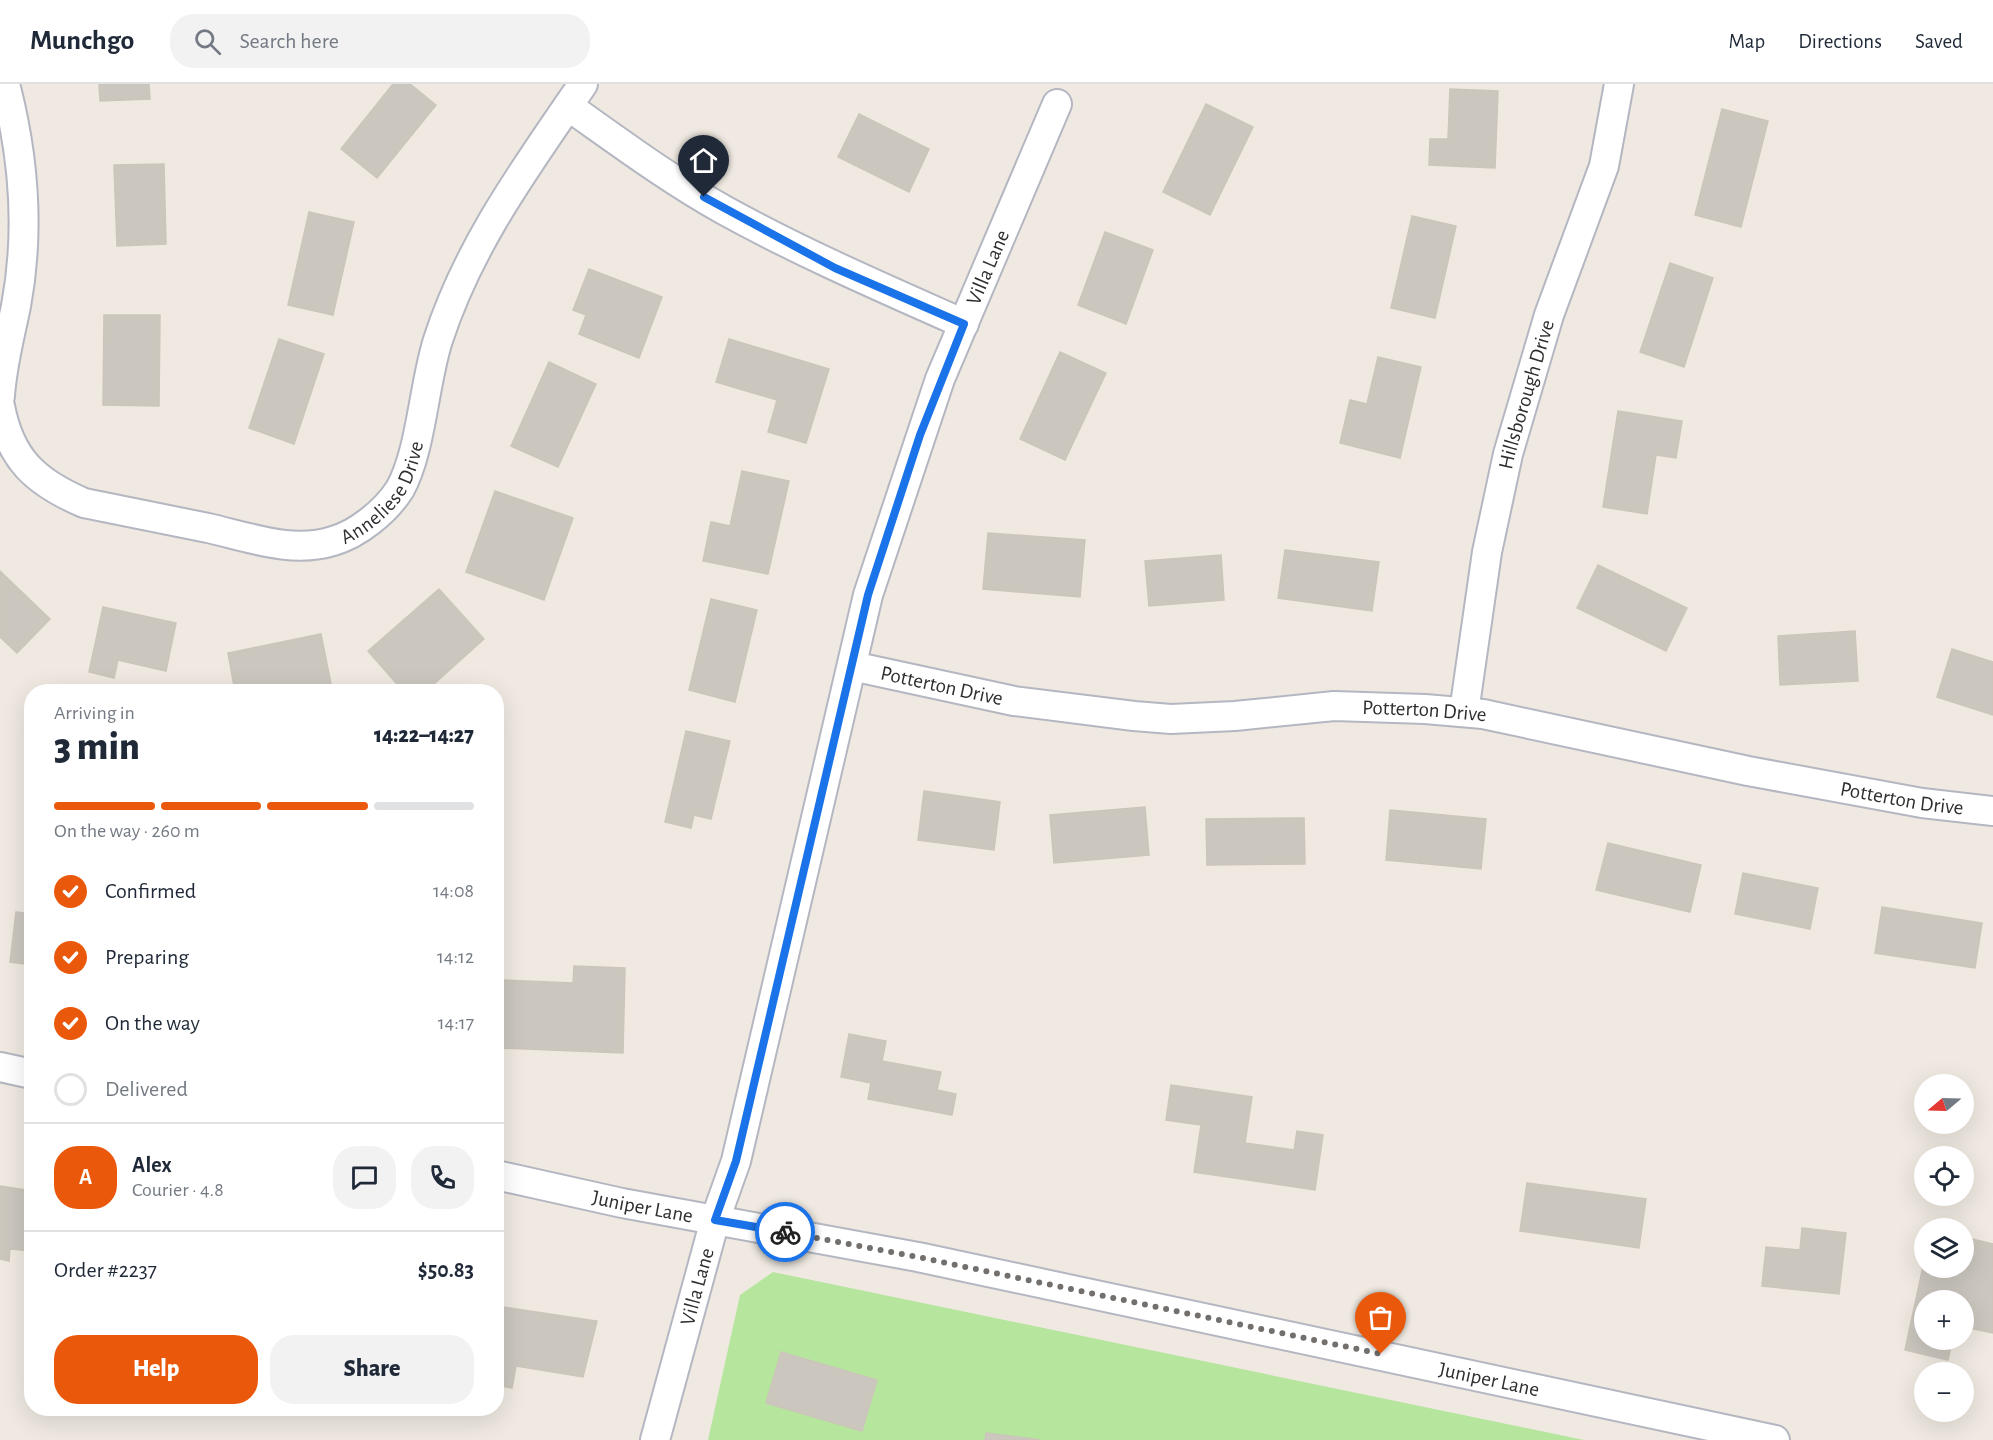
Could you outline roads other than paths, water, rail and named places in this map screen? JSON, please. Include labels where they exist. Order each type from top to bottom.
[{"type":"street","points":[[0,396],[2,367],[16,304],[24,230],[24,180],[15,120],[5,84]]},
{"type":"street","name":"Hillsborough Drive","points":[[1464,712],[1487,552],[1508,454],[1549,315],[1604,166],[1619,84]]},
{"type":"street","points":[[576,95],[646,162],[723,209],[835,268],[964,324]]},
{"type":"street","name":"Anneliese Drive","points":[[0,406],[4,427],[17,453],[33,474],[56,491],[84,502],[292,546],[333,541],[357,530],[385,508],[400,489],[411,462],[438,339],[463,278],[493,219],[519,175],[576,95]]},
{"type":"street","name":"Villa Lane","points":[[655,1440],[715,1220],[736,1161],[868,595],[920,435],[1057,104]]},
{"type":"street","name":"Potterton Drive","points":[[852,666],[1014,701],[1134,716],[1171,718],[1235,716],[1334,706],[1464,712],[1748,771],[1922,803],[1993,811]]},
{"type":"street","points":[[0,1067],[24,1072]]},
{"type":"street","name":"Juniper Lane","points":[[504,1177],[622,1203],[941,1262],[1775,1440]]}]
